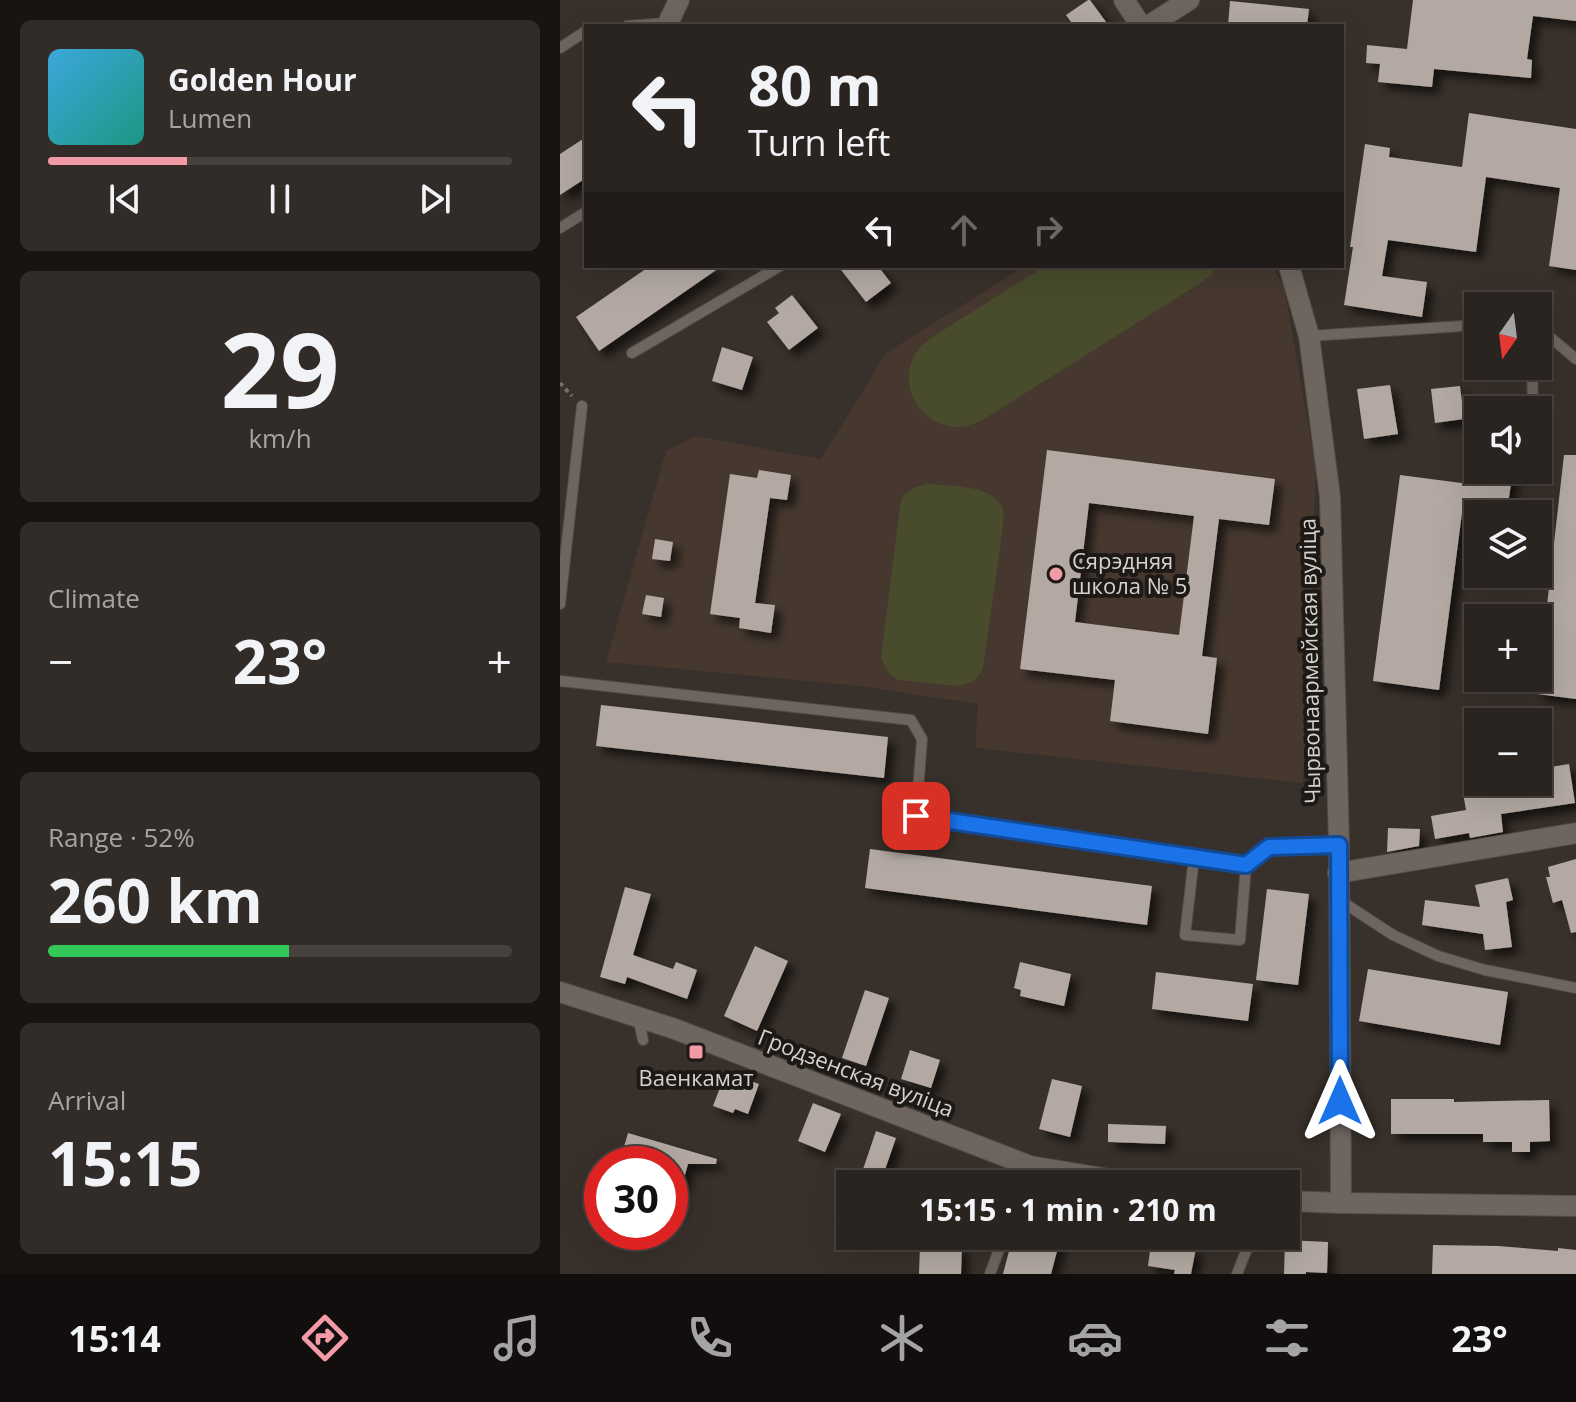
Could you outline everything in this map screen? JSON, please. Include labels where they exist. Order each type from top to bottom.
[{"type":"street","points":[[668,24],[679,0]]},
{"type":"street","points":[[1124,0],[1140,24]]},
{"type":"street","points":[[1151,24],[1189,0]]},
{"type":"street","name":"Чырвонаармейская вуліца","points":[[1290,268],[1309,336],[1330,497],[1339,845],[1341,1203]]},
{"type":"street","points":[[1338,873],[1576,833]]},
{"type":"street","name":"Гродзенская вуліца","points":[[560,992],[699,1038],[1015,1170]]},
{"type":"street","points":[[1300,1202],[1576,1206]]},
{"type":"lane","points":[[560,48],[584,32]]},
{"type":"lane","points":[[560,228],[584,213]]},
{"type":"lane","points":[[632,353],[777,268]]},
{"type":"lane","points":[[1309,336],[1464,326]]},
{"type":"lane","points":[[1552,339],[1576,359]]},
{"type":"lane","points":[[560,604],[582,406]]},
{"type":"lane","points":[[560,681],[911,720],[922,739],[916,816],[1246,865],[1269,847],[1339,845]]},
{"type":"lane","points":[[1194,858],[1185,935],[1240,940],[1246,865]]},
{"type":"lane","points":[[1338,899],[1393,935],[1438,956],[1485,970],[1576,988]]},
{"type":"lane","points":[[637,1016],[643,1040]]},
{"type":"lane","points":[[990,1274],[999,1250]]},
{"type":"lane","points":[[1237,1274],[1246,1250]]},
{"type":"shaded area","points":[[1022,268],[1273,268],[1284,286],[1316,470],[1303,783],[975,748],[978,704],[859,686],[606,662],[666,451],[695,436],[821,459],[886,353]]},
{"type":"green space","points":[[1042,268],[1216,268],[1202,282],[984,419],[960,427],[947,426],[925,414],[912,393],[909,381],[914,356],[931,338]]},
{"type":"green space","points":[[926,484],[979,490],[997,499],[1003,511],[983,668],[974,680],[959,686],[898,680],[888,672],[881,658],[903,495]]},
{"type":"building","points":[[1090,0],[1108,24],[1073,24],[1066,15]]},
{"type":"building","points":[[1413,0],[1576,0],[1576,21],[1533,16],[1527,59],[1532,60],[1531,78],[1434,69],[1432,87],[1378,82],[1380,64],[1366,63],[1367,45],[1407,49]]},
{"type":"building","points":[[1230,1],[1309,9],[1307,24],[1228,24]]},
{"type":"building","points":[[1469,113],[1576,129],[1576,270],[1549,266],[1560,188],[1486,177],[1476,252],[1388,240],[1382,276],[1427,282],[1422,317],[1344,305],[1365,144],[1390,148],[1389,157],[1462,167]]},
{"type":"building","points":[[584,138],[584,179],[560,195],[560,154]]},
{"type":"building","points":[[647,268],[719,268],[599,351],[576,317]]},
{"type":"building","points":[[840,268],[880,268],[891,283],[866,302]]},
{"type":"building","points":[[792,295],[818,328],[789,350],[767,322],[779,313],[775,308]]},
{"type":"building","points":[[722,347],[753,357],[742,390],[712,381]]},
{"type":"building","points":[[1390,385],[1398,434],[1364,439],[1357,389]]},
{"type":"building","points":[[1460,386],[1464,419],[1435,423],[1431,389]]},
{"type":"building","name":"Сярэдняя школа № 5","points":[[1047,450],[1275,479],[1269,525],[1219,519],[1202,656],[1217,658],[1208,734],[1110,721],[1115,680],[1020,669]],"holes":[[[1089,503],[1194,516],[1179,635],[1075,622]]]},
{"type":"building","points":[[1564,455],[1576,455],[1576,699],[1537,694],[1552,692],[1552,604],[1547,604],[1549,588],[1552,588],[1552,561]]},
{"type":"building","points":[[759,470],[791,475],[787,500],[770,498],[755,603],[775,605],[771,633],[739,628],[740,618],[710,614],[730,474],[757,478]]},
{"type":"building","points":[[1400,475],[1464,484],[1511,484],[1509,500],[1464,500],[1439,690],[1373,681]]},
{"type":"building","points":[[655,539],[673,542],[670,561],[652,559]]},
{"type":"building","points":[[646,595],[664,598],[661,617],[642,614]]},
{"type":"building","points":[[601,705],[888,737],[884,778],[596,746]]},
{"type":"building","points":[[1569,764],[1575,803],[1501,814],[1503,832],[1470,838],[1469,833],[1435,839],[1431,816],[1466,810],[1462,787],[1464,796],[1552,796],[1552,767]]},
{"type":"building","points":[[1388,828],[1420,829],[1419,846],[1387,852]]},
{"type":"building","points":[[870,849],[1152,886],[1147,925],[865,888]]},
{"type":"building","points":[[1576,859],[1576,932],[1571,933],[1562,900],[1553,903],[1546,877],[1550,877],[1548,867]]},
{"type":"building","points":[[1508,878],[1513,900],[1506,902],[1512,947],[1485,950],[1483,934],[1422,925],[1425,900],[1480,907],[1475,885]]},
{"type":"building","points":[[625,887],[651,894],[633,955],[673,969],[676,962],[697,970],[687,999],[627,977],[625,984],[600,977]]},
{"type":"building","points":[[1267,889],[1309,894],[1298,985],[1256,980]]},
{"type":"building","points":[[755,946],[788,961],[757,1031],[724,1016]]},
{"type":"building","points":[[1020,962],[1071,974],[1064,1006],[1020,996],[1021,990],[1014,988]]},
{"type":"building","points":[[1368,969],[1508,992],[1500,1045],[1359,1021]]},
{"type":"building","points":[[1156,972],[1253,984],[1248,1021],[1152,1009]]},
{"type":"building","points":[[865,990],[889,998],[866,1066],[842,1058]]},
{"type":"building","points":[[910,1050],[940,1060],[931,1088],[901,1079]]},
{"type":"building","points":[[726,1072],[759,1084],[748,1114],[713,1106]]},
{"type":"building","points":[[1052,1079],[1082,1086],[1070,1137],[1039,1129]]},
{"type":"building","points":[[1391,1099],[1454,1099],[1454,1102],[1549,1100],[1550,1141],[1530,1142],[1530,1152],[1512,1152],[1512,1142],[1483,1142],[1483,1134],[1391,1134]]},
{"type":"building","points":[[813,1103],[841,1114],[825,1152],[798,1141]]},
{"type":"building","points":[[1108,1124],[1166,1126],[1165,1144],[1108,1142]]},
{"type":"building","points":[[876,1131],[896,1138],[885,1170],[863,1170]]},
{"type":"building","points":[[628,1133],[672,1146],[624,1146]]},
{"type":"building","points":[[688,1151],[717,1159],[716,1164],[688,1164]]},
{"type":"building","points":[[1300,1241],[1328,1242],[1327,1273],[1284,1274],[1285,1250],[1300,1250]]},
{"type":"building","points":[[1433,1245],[1576,1250],[1576,1274],[1432,1274]]},
{"type":"building","points":[[920,1250],[962,1250],[961,1274],[919,1274]]},
{"type":"building","points":[[1009,1250],[1057,1250],[1051,1274],[1003,1274]]},
{"type":"building","points":[[1150,1250],[1196,1250],[1191,1274],[1174,1274],[1175,1270],[1148,1266]]},
{"type":"place","name":"Сярэдняя школа № 5","points":[[1056,574]]},
{"type":"place","name":"Ваенкамат","points":[[696,1052]]},
{"type":"route","points":[[916,816],[1246,865],[1269,847],[1339,845],[1340,1101]]}]
